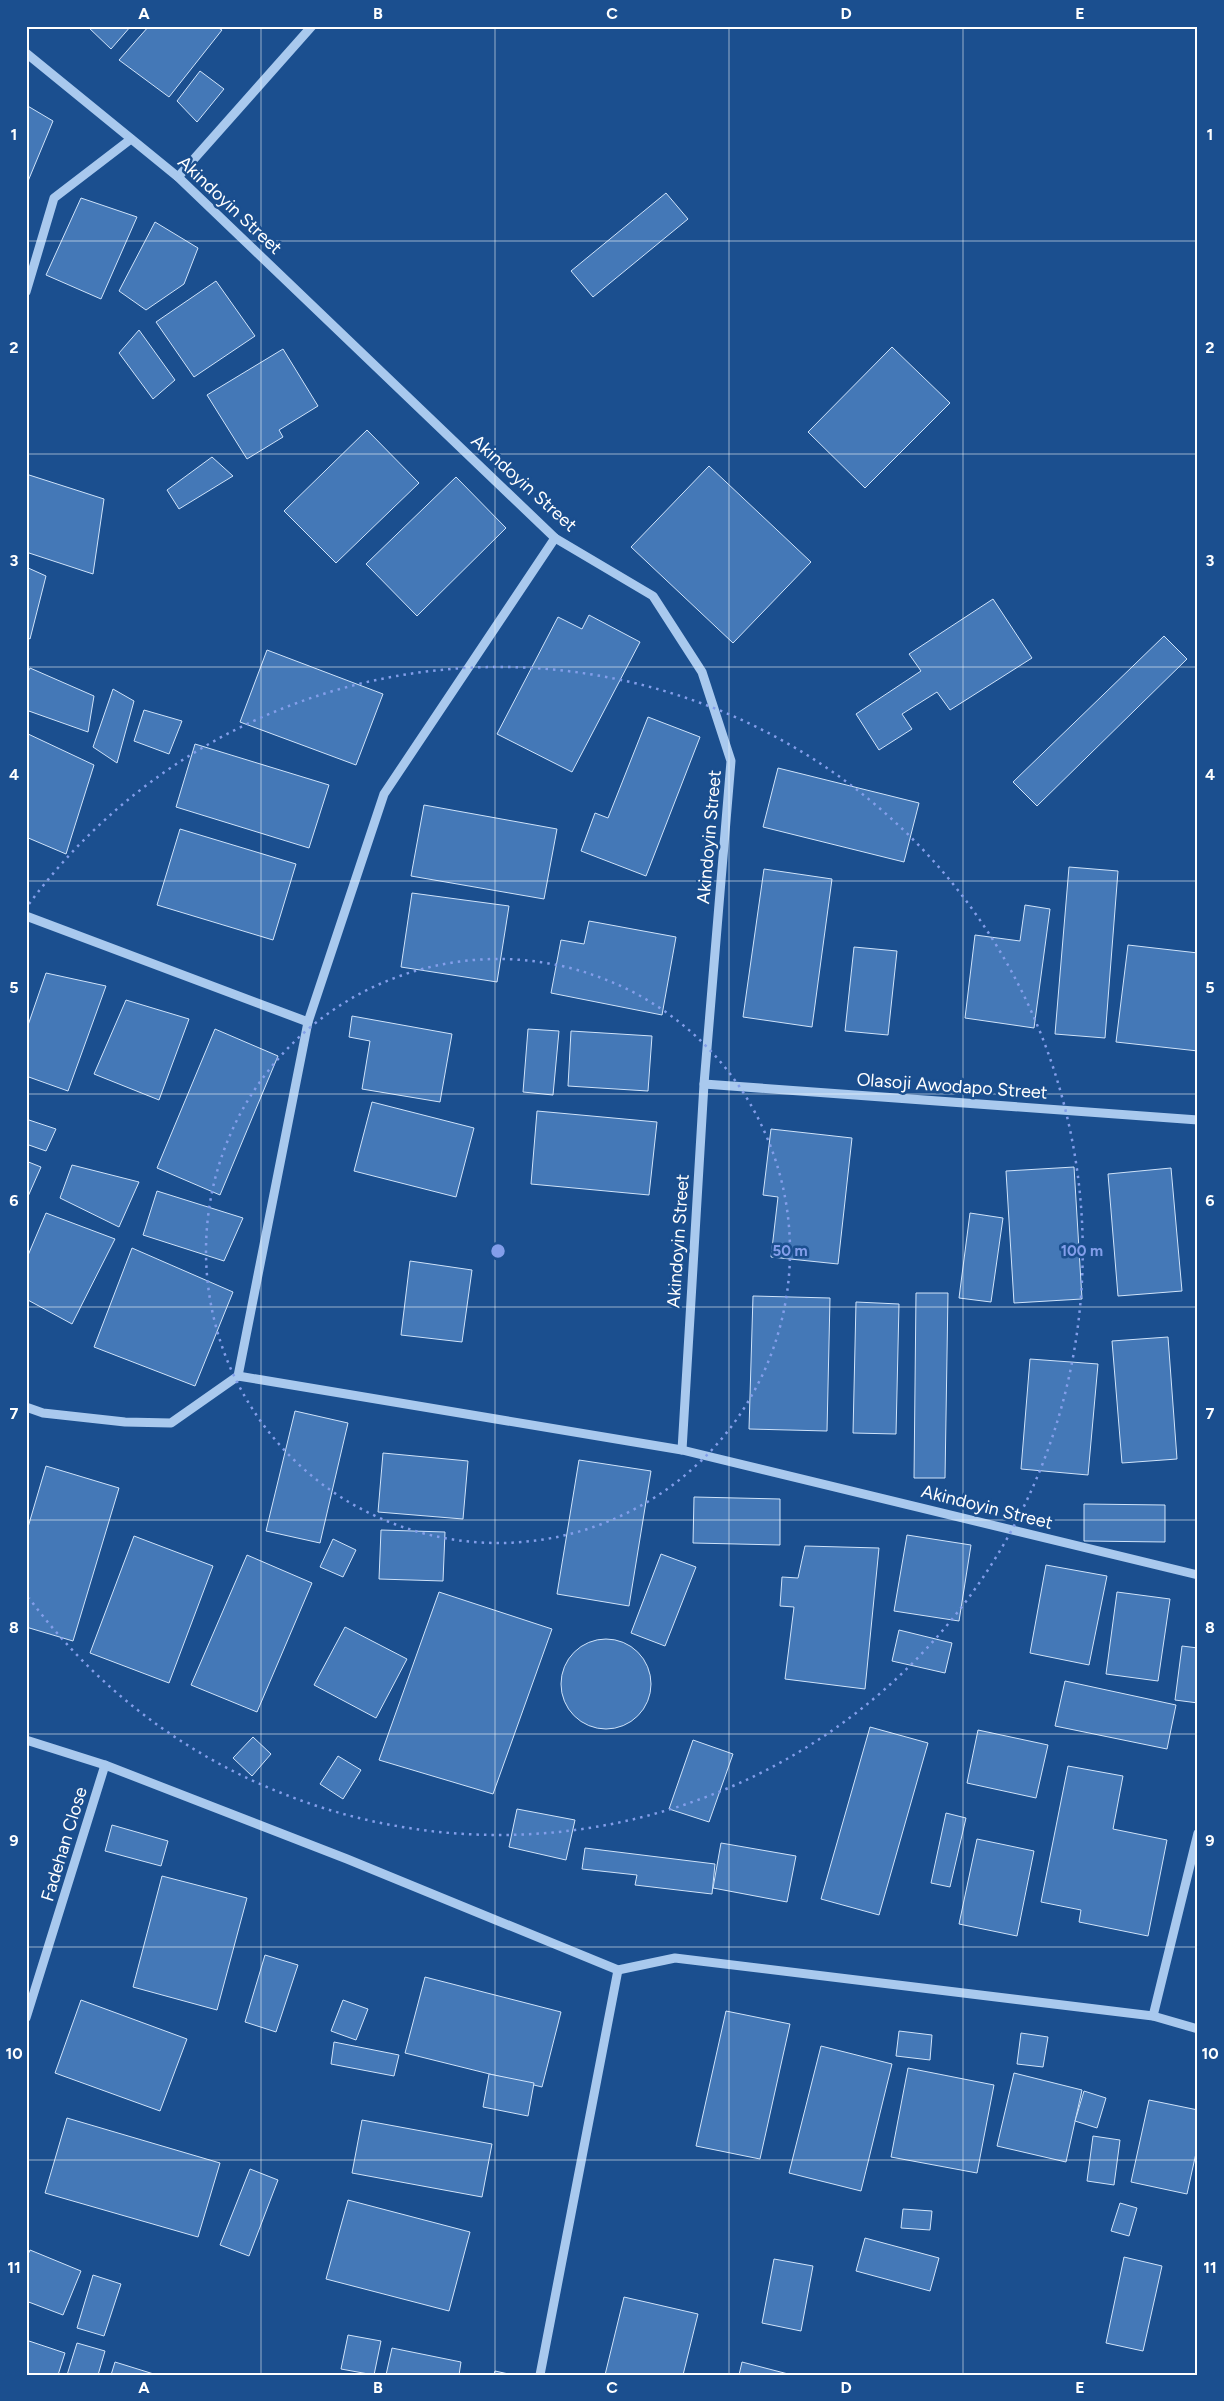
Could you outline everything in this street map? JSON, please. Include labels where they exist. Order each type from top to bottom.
[{"type":"street","points":[[178,177],[312,26]]},
{"type":"street","name":"Akindoyin Street","points":[[26,53],[178,177],[555,538],[653,596],[702,672],[731,761],[704,1084],[682,1450]]},
{"type":"street","points":[[26,292],[54,198],[132,139]]},
{"type":"street","points":[[26,1407],[42,1413],[125,1422],[171,1422],[238,1376],[308,1022],[384,794],[555,538]]},
{"type":"street","points":[[26,916],[308,1022]]},
{"type":"street","name":"Olasoji Awodapo Street","points":[[704,1084],[1198,1120]]},
{"type":"street","name":"Akindoyin Street","points":[[238,1376],[682,1450],[1198,1575]]},
{"type":"street","points":[[26,1740],[105,1765],[347,1859],[618,1970],[675,1958],[1153,2016],[1198,2029]]},
{"type":"street","name":"Fadehan Close","points":[[26,2018],[105,1765]]},
{"type":"street","points":[[1153,2016],[1198,1833]]},
{"type":"street","points":[[540,2375],[618,1970]]},
{"type":"building","points":[[87,26],[131,26],[111,49]]},
{"type":"building","points":[[149,26],[215,26],[222,30],[169,97],[119,60]]},
{"type":"building","points":[[200,71],[224,89],[197,122],[177,101]]},
{"type":"building","points":[[26,105],[53,121],[26,186]]},
{"type":"building","points":[[666,193],[688,219],[593,297],[571,271]]},
{"type":"building","points":[[81,198],[137,217],[101,299],[46,275]]},
{"type":"building","points":[[155,222],[198,248],[184,284],[146,310],[119,291]]},
{"type":"building","points":[[216,281],[255,336],[194,377],[156,322]]},
{"type":"building","points":[[139,330],[175,380],[153,399],[119,353]]},
{"type":"building","points":[[892,347],[950,403],[865,488],[808,432]]},
{"type":"building","points":[[283,349],[318,406],[279,430],[283,437],[247,459],[207,395]]},
{"type":"building","points":[[367,430],[419,483],[336,563],[284,511]]},
{"type":"building","points":[[212,457],[233,476],[179,509],[167,490]]},
{"type":"building","points":[[709,466],[811,562],[733,643],[631,547]]},
{"type":"building","points":[[26,474],[104,499],[93,574],[26,552]]},
{"type":"building","points":[[456,477],[506,528],[417,616],[366,564]]},
{"type":"building","points":[[26,567],[46,576],[30,639],[26,637]]},
{"type":"building","points":[[993,599],[1032,658],[950,710],[937,692],[902,714],[912,729],[879,750],[856,714],[921,671],[909,654]]},
{"type":"building","points":[[589,615],[640,642],[572,772],[497,734],[558,617],[582,629]]},
{"type":"building","points":[[1164,636],[1187,659],[1037,806],[1013,782]]},
{"type":"building","points":[[267,650],[383,694],[356,765],[240,722]]},
{"type":"building","points":[[30,668],[94,696],[88,732],[26,710],[26,676]]},
{"type":"building","points":[[113,689],[134,701],[117,763],[93,747]]},
{"type":"building","points":[[144,710],[182,721],[169,754],[134,741]]},
{"type":"building","points":[[648,717],[700,737],[646,876],[581,851],[595,813],[608,818]]},
{"type":"building","points":[[26,733],[94,765],[66,854],[26,837]]},
{"type":"building","points":[[195,744],[329,785],[309,848],[176,807]]},
{"type":"building","points":[[778,768],[919,803],[904,862],[763,827]]},
{"type":"building","points":[[424,805],[557,829],[544,899],[411,876]]},
{"type":"building","points":[[180,829],[296,864],[273,940],[157,905]]},
{"type":"building","points":[[1069,867],[1118,871],[1105,1038],[1055,1034]]},
{"type":"building","points":[[764,869],[832,879],[812,1027],[743,1017]]},
{"type":"building","points":[[412,893],[509,906],[497,982],[401,967]]},
{"type":"building","points":[[1025,905],[1050,909],[1034,1028],[965,1018],[975,935],[1020,941]]},
{"type":"building","points":[[589,921],[676,937],[662,1015],[551,993],[561,940],[584,944]]},
{"type":"building","points":[[1128,945],[1198,953],[1198,1051],[1116,1042]]},
{"type":"building","points":[[854,947],[897,951],[888,1035],[845,1031]]},
{"type":"building","points":[[46,973],[106,986],[68,1091],[26,1076],[26,1031]]},
{"type":"building","points":[[126,1000],[189,1019],[159,1100],[94,1074]]},
{"type":"building","points":[[352,1016],[452,1034],[440,1102],[362,1089],[370,1041],[349,1037]]},
{"type":"building","points":[[215,1029],[278,1056],[220,1195],[157,1168]]},
{"type":"building","points":[[528,1029],[559,1031],[553,1095],[523,1092]]},
{"type":"building","points":[[571,1031],[652,1036],[648,1091],[568,1086]]},
{"type":"building","points":[[372,1102],[474,1128],[456,1197],[354,1171]]},
{"type":"building","points":[[537,1111],[657,1122],[649,1195],[531,1184]]},
{"type":"building","points":[[26,1119],[56,1129],[46,1151],[26,1144]]},
{"type":"building","points":[[771,1129],[852,1138],[838,1264],[771,1257],[778,1197],[763,1195]]},
{"type":"building","points":[[26,1161],[41,1167],[26,1201]]},
{"type":"building","points":[[72,1165],[139,1182],[119,1227],[60,1198]]},
{"type":"building","points":[[1074,1167],[1082,1299],[1014,1303],[1006,1171]]},
{"type":"building","points":[[1171,1168],[1182,1291],[1118,1296],[1108,1174]]},
{"type":"building","points":[[157,1191],[243,1218],[224,1261],[143,1235]]},
{"type":"building","points":[[46,1213],[115,1239],[72,1324],[26,1299],[26,1260]]},
{"type":"building","points":[[970,1213],[1003,1218],[991,1302],[959,1298]]},
{"type":"building","points":[[132,1248],[233,1292],[195,1386],[94,1347]]},
{"type":"building","points":[[410,1261],[472,1270],[462,1342],[401,1335]]},
{"type":"building","points":[[916,1293],[948,1293],[945,1478],[914,1478]]},
{"type":"building","points":[[753,1296],[830,1298],[827,1431],[749,1429]]},
{"type":"building","points":[[856,1302],[899,1304],[896,1434],[853,1433]]},
{"type":"building","points":[[1168,1337],[1177,1459],[1122,1463],[1112,1341]]},
{"type":"building","points":[[1030,1359],[1098,1364],[1088,1475],[1021,1469]]},
{"type":"building","points":[[295,1411],[348,1423],[320,1543],[266,1531]]},
{"type":"building","points":[[383,1453],[468,1461],[463,1519],[378,1512]]},
{"type":"building","points":[[579,1460],[651,1471],[629,1606],[557,1594]]},
{"type":"building","points":[[46,1466],[119,1488],[73,1641],[26,1627],[26,1534]]},
{"type":"building","points":[[694,1497],[780,1499],[780,1545],[693,1543]]},
{"type":"building","points":[[1084,1504],[1165,1505],[1165,1542],[1084,1541]]},
{"type":"building","points":[[381,1530],[445,1532],[443,1581],[379,1579]]},
{"type":"building","points":[[907,1535],[971,1545],[959,1621],[894,1611]]},
{"type":"building","points":[[134,1536],[213,1566],[169,1683],[90,1653]]},
{"type":"building","points":[[333,1539],[356,1550],[343,1577],[320,1567]]},
{"type":"building","points":[[805,1546],[879,1548],[865,1689],[785,1679],[794,1607],[780,1606],[782,1577],[798,1578]]},
{"type":"building","points":[[661,1554],[696,1567],[665,1646],[631,1633]]},
{"type":"building","points":[[247,1555],[312,1583],[257,1712],[191,1685]]},
{"type":"building","points":[[1046,1565],[1107,1576],[1089,1665],[1030,1653]]},
{"type":"building","points":[[439,1592],[552,1629],[493,1794],[379,1760]]},
{"type":"building","points":[[1117,1592],[1170,1599],[1158,1681],[1106,1674]]},
{"type":"building","points":[[345,1627],[407,1659],[376,1718],[314,1685]]},
{"type":"building","points":[[899,1630],[952,1643],[945,1673],[892,1661]]},
{"type":"building","points":[[606,1639],[623,1643],[638,1652],[647,1667],[651,1684],[647,1701],[638,1716],[623,1725],[606,1729],[589,1725],[574,1716],[565,1701],[561,1684],[565,1667],[574,1652],[589,1643]]},
{"type":"building","points":[[1182,1646],[1198,1648],[1198,1703],[1175,1700]]},
{"type":"building","points":[[1065,1681],[1176,1705],[1167,1749],[1055,1726]]},
{"type":"building","points":[[870,1727],[928,1743],[879,1915],[821,1899]]},
{"type":"building","points":[[978,1730],[1048,1745],[1036,1798],[967,1783]]},
{"type":"building","points":[[253,1737],[271,1754],[252,1776],[233,1758]]},
{"type":"building","points":[[693,1740],[733,1754],[709,1822],[669,1809]]},
{"type":"building","points":[[338,1756],[361,1770],[343,1799],[320,1784]]},
{"type":"building","points":[[1068,1766],[1123,1776],[1113,1829],[1167,1840],[1148,1936],[1079,1922],[1081,1910],[1041,1902]]},
{"type":"building","points":[[517,1809],[575,1820],[566,1860],[509,1847]]},
{"type":"building","points":[[946,1813],[966,1818],[950,1887],[931,1883]]},
{"type":"building","points":[[112,1825],[168,1841],[161,1866],[105,1851]]},
{"type":"building","points":[[977,1839],[1034,1851],[1017,1936],[959,1924]]},
{"type":"building","points":[[721,1843],[796,1856],[787,1902],[713,1888]]},
{"type":"building","points":[[585,1848],[715,1864],[712,1894],[635,1885],[637,1875],[582,1869]]},
{"type":"building","points":[[162,1876],[247,1898],[217,2010],[133,1987]]},
{"type":"building","points":[[265,1955],[298,1965],[276,2032],[245,2022]]},
{"type":"building","points":[[425,1977],[561,2012],[542,2087],[405,2053]]},
{"type":"building","points":[[81,2000],[187,2039],[160,2111],[55,2073]]},
{"type":"building","points":[[343,2000],[368,2009],[356,2040],[331,2031]]},
{"type":"building","points":[[726,2011],[790,2024],[760,2159],[696,2146]]},
{"type":"building","points":[[899,2031],[932,2035],[930,2060],[896,2056]]},
{"type":"building","points":[[1021,2033],[1048,2037],[1043,2067],[1017,2064]]},
{"type":"building","points":[[334,2042],[399,2055],[394,2076],[331,2064]]},
{"type":"building","points":[[821,2046],[892,2064],[861,2191],[789,2173]]},
{"type":"building","points":[[908,2068],[994,2085],[977,2173],[891,2157]]},
{"type":"building","points":[[1014,2073],[1082,2090],[1066,2162],[997,2146]]},
{"type":"building","points":[[489,2074],[534,2083],[528,2116],[483,2107]]},
{"type":"building","points":[[1084,2091],[1106,2098],[1097,2128],[1075,2121]]},
{"type":"building","points":[[1149,2100],[1198,2110],[1198,2144],[1187,2194],[1131,2182]]},
{"type":"building","points":[[67,2118],[220,2163],[198,2237],[45,2193]]},
{"type":"building","points":[[362,2120],[492,2144],[482,2197],[352,2173]]},
{"type":"building","points":[[1093,2136],[1120,2140],[1114,2185],[1087,2181]]},
{"type":"building","points":[[250,2169],[278,2180],[249,2256],[220,2245]]},
{"type":"building","points":[[348,2200],[470,2232],[449,2311],[326,2279]]},
{"type":"building","points":[[1120,2203],[1137,2208],[1129,2236],[1111,2231]]},
{"type":"building","points":[[903,2209],[932,2211],[930,2230],[901,2228]]},
{"type":"building","points":[[865,2238],[939,2258],[930,2291],[856,2271]]},
{"type":"building","points":[[30,2250],[81,2271],[63,2315],[26,2301],[26,2259]]},
{"type":"building","points":[[1124,2257],[1162,2266],[1143,2351],[1106,2343]]},
{"type":"building","points":[[774,2259],[813,2266],[801,2331],[762,2323]]},
{"type":"building","points":[[93,2275],[121,2284],[104,2336],[77,2328]]},
{"type":"building","points":[[624,2297],[698,2314],[683,2375],[605,2375]]},
{"type":"building","points":[[348,2335],[381,2341],[374,2375],[341,2369]]},
{"type":"building","points":[[26,2340],[65,2353],[58,2375],[26,2375]]},
{"type":"building","points":[[77,2343],[105,2351],[98,2375],[67,2375]]},
{"type":"building","points":[[392,2348],[461,2362],[459,2375],[386,2375]]},
{"type":"building","points":[[115,2362],[157,2375],[111,2375]]},
{"type":"building","points":[[742,2362],[792,2375],[739,2375]]},
{"type":"building","points":[[495,2371],[513,2375],[494,2375]]}]
